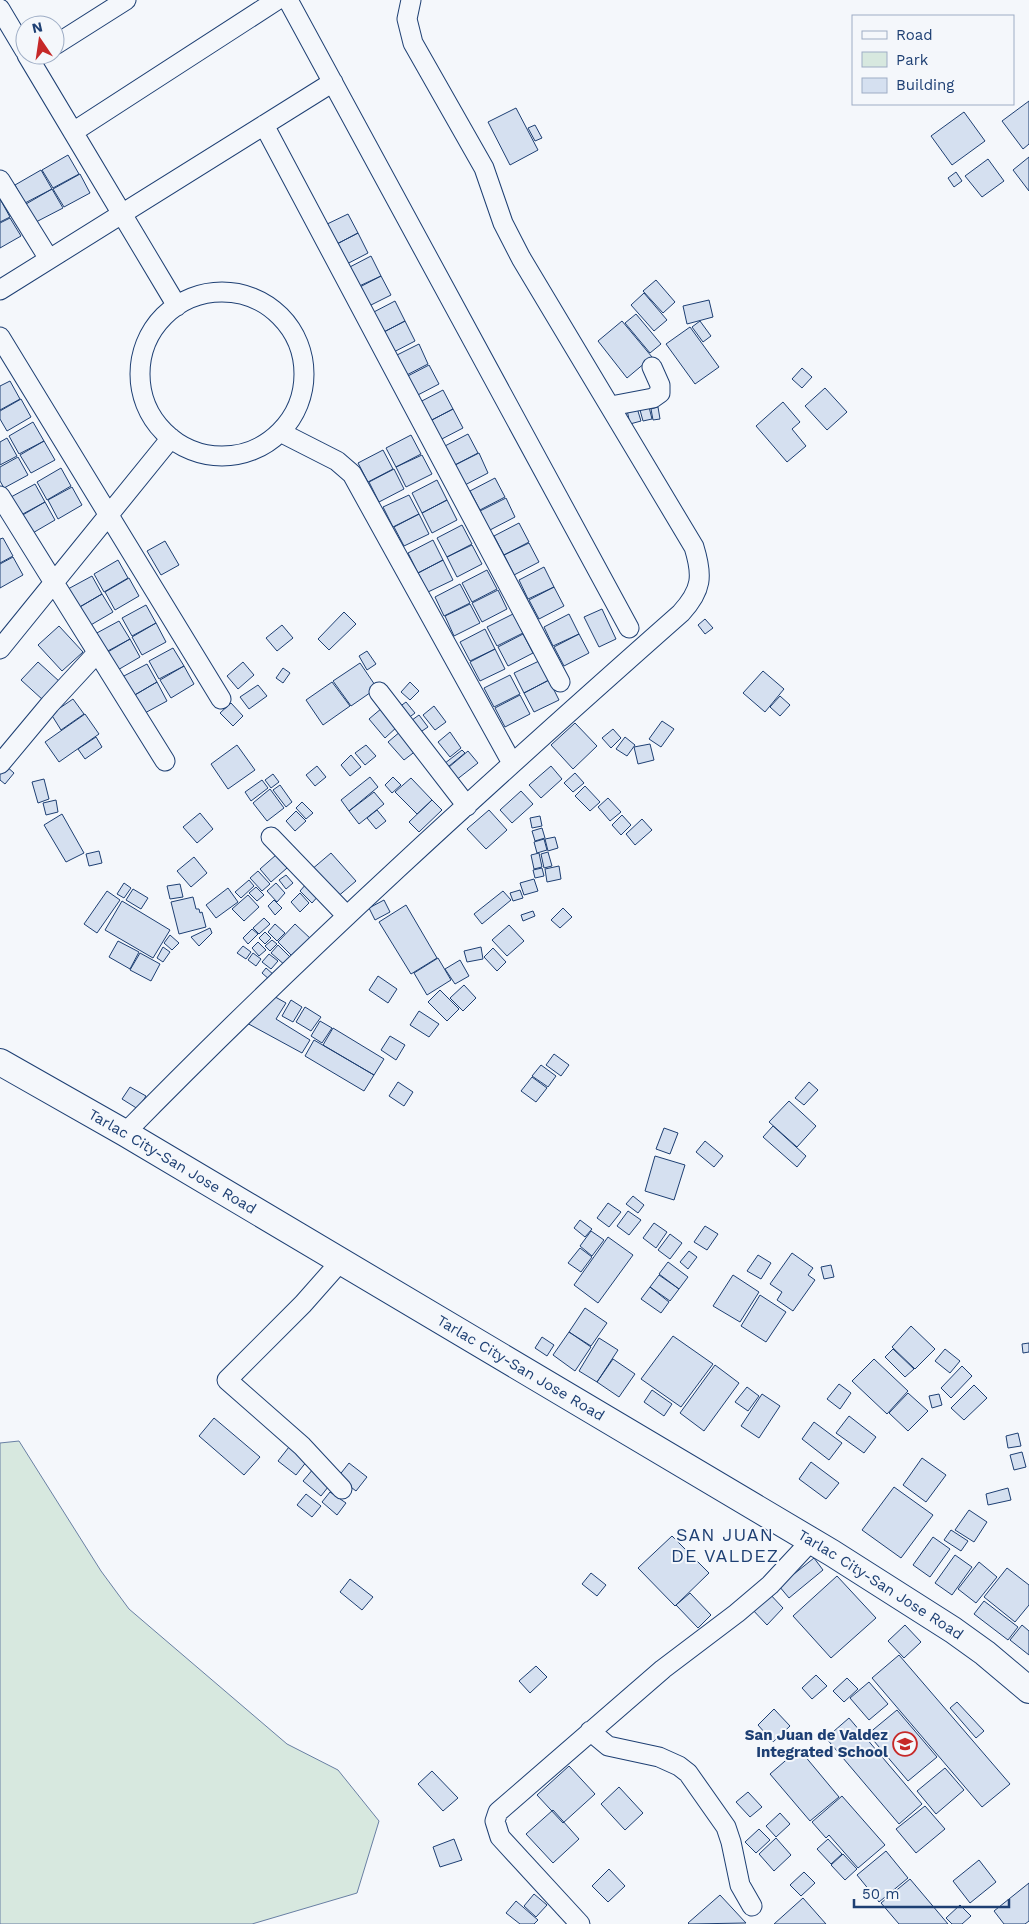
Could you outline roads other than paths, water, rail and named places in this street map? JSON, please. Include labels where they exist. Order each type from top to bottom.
[{"type":"main road","name":"Tarlac City-San Jose Road","points":[[0,1062],[341,1261],[811,1541],[953,1630],[985,1653],[1029,1690]]},
{"type":"street","points":[[65,39],[126,0]]},
{"type":"street","points":[[73,132],[277,0]]},
{"type":"street","points":[[288,0],[629,628]]},
{"type":"street","points":[[124,1133],[347,916],[512,763],[681,613],[692,602],[698,589],[700,570],[694,547],[521,258],[503,222],[484,168],[413,43],[407,19],[411,0]]},
{"type":"street","points":[[0,9],[15,32]]},
{"type":"street","points":[[36,65],[73,132],[177,306]]},
{"type":"street","points":[[0,290],[333,82]]},
{"type":"street","points":[[264,125],[560,682]]},
{"type":"street","points":[[0,180],[49,259]]},
{"type":"street","points":[[227,292],[260,301],[274,310],[286,322],[296,337],[302,353],[304,387],[295,411],[280,432],[267,443],[252,450],[218,456],[201,453],[171,438],[158,426],[149,412],[143,396],[141,370],[146,345],[153,330],[164,316],[177,306],[193,298],[227,292]]},
{"type":"street","points":[[0,337],[221,699]]},
{"type":"street","points":[[610,406],[653,398],[660,393],[660,385],[652,367]]},
{"type":"street","points":[[280,432],[337,461],[352,474],[512,763]]},
{"type":"street","points":[[0,649],[171,438]]},
{"type":"street","points":[[0,496],[165,761]]},
{"type":"street","points":[[0,764],[50,704],[98,653]]},
{"type":"street","points":[[378,692],[467,806]]},
{"type":"street","points":[[271,837],[347,916]]},
{"type":"street","points":[[341,1261],[303,1304],[227,1380],[302,1446],[342,1489]]},
{"type":"street","points":[[580,1924],[503,1841],[497,1831],[495,1821],[501,1808],[663,1669],[770,1585],[811,1541]]},
{"type":"street","points":[[590,1731],[608,1746],[658,1757],[680,1766],[688,1773],[726,1827],[732,1842],[740,1885],[752,1906]]},
{"type":"place","name":"San Juan de Valdez Integrated School","points":[[905,1744]]},
{"type":"district","name":"SAN JUAN DE VALDEZ","points":[[725,1545]]}]
